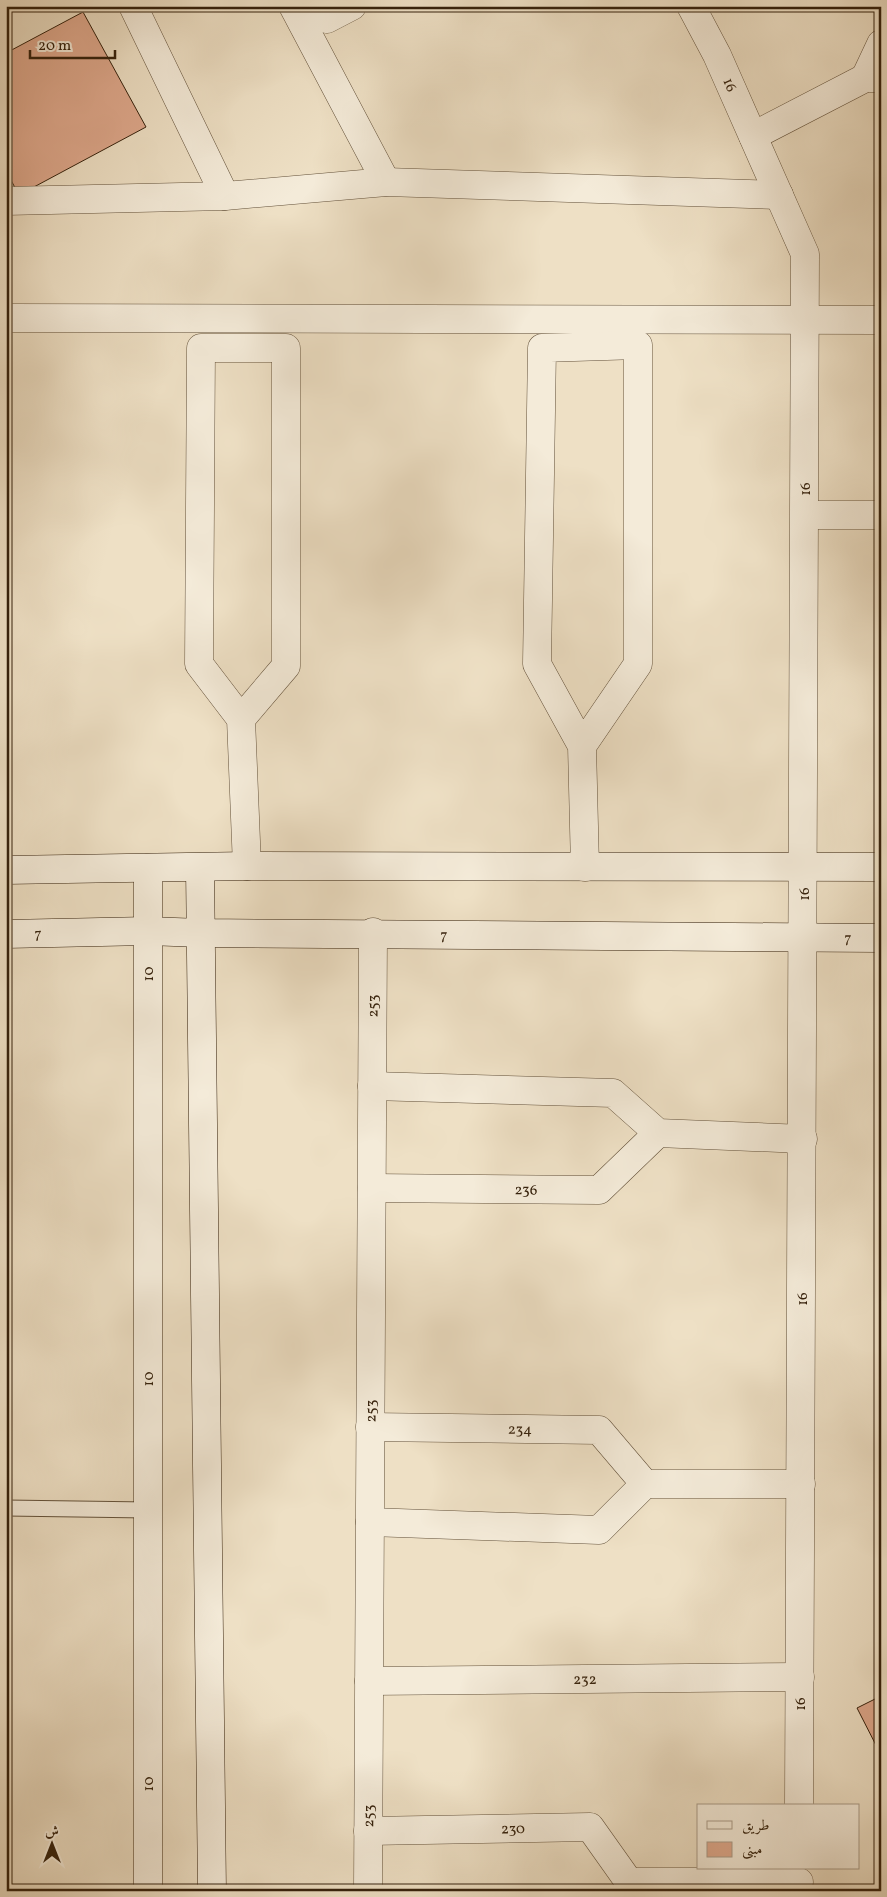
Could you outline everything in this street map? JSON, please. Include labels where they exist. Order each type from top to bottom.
[{"type":"street","points":[[133,6],[225,196]]},
{"type":"street","points":[[293,6],[386,182]]},
{"type":"street","points":[[320,6],[327,19],[352,6]]},
{"type":"street","name":"16","points":[[691,6],[717,55],[805,254],[800,1804]]},
{"type":"street","points":[[753,136],[873,78],[881,44]]},
{"type":"street","points":[[6,201],[225,196],[386,182],[779,195]]},
{"type":"street","points":[[6,318],[881,320]]},
{"type":"street","points":[[582,746],[638,664],[638,346],[542,348],[537,664],[582,746],[585,867]]},
{"type":"street","points":[[241,720],[286,666],[286,348],[201,348],[199,664],[241,720],[247,866]]},
{"type":"street","points":[[805,515],[881,515]]},
{"type":"street","points":[[6,870],[247,866],[881,867]]},
{"type":"street","name":"10","points":[[148,868],[148,1891]]},
{"type":"street","points":[[200,868],[212,1891]]},
{"type":"street","name":"7","points":[[6,934],[148,931],[201,933],[373,932],[881,938]]},
{"type":"street","name":"253","points":[[368,1891],[373,932]]},
{"type":"street","points":[[372,1086],[613,1093],[658,1133],[803,1139]]},
{"type":"street","name":"236","points":[[372,1188],[599,1190],[658,1133]]},
{"type":"street","name":"234","points":[[370,1427],[599,1430],[645,1484]]},
{"type":"street","points":[[370,1522],[599,1530],[645,1484],[801,1484]]},
{"type":"street","name":"232","points":[[369,1681],[800,1677]]},
{"type":"street","name":"230","points":[[368,1831],[590,1827],[625,1886],[799,1880]]},
{"type":"lane","points":[[6,1508],[148,1510]]},
{"type":"building","points":[[83,12],[146,127],[19,195],[6,171],[6,53]]},
{"type":"building","points":[[881,1696],[881,1755],[857,1708]]}]
